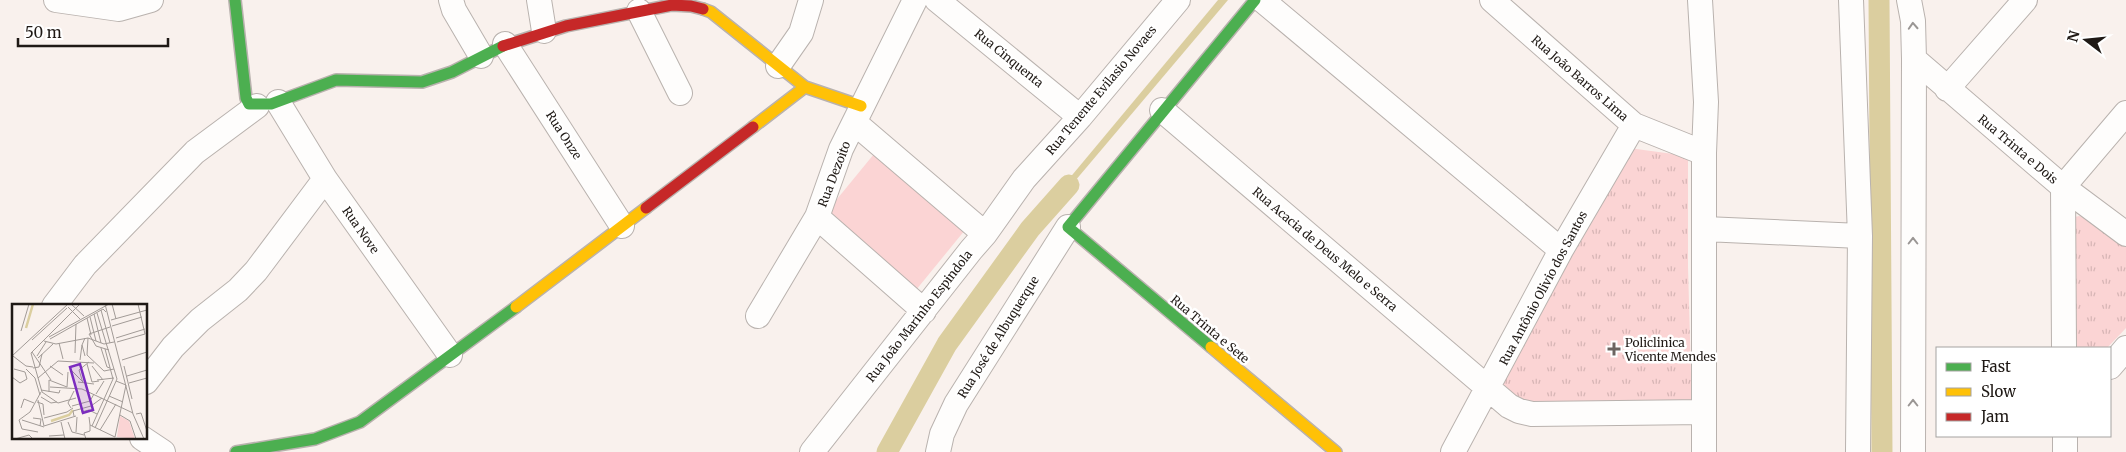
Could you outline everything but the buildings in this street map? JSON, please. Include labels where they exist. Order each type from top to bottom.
[{"type":"street","points":[[56,0],[119,9],[151,0]]},
{"type":"street","name":"Rua Nove","points":[[235,0],[246,98],[262,104],[325,179],[450,355]]},
{"type":"street","points":[[451,0],[454,10],[481,56]]},
{"type":"street","points":[[539,0],[544,31]]},
{"type":"street","points":[[778,66],[801,33],[811,0]]},
{"type":"street","name":"Rua Dezoito","points":[[758,316],[817,217],[840,150],[915,0]]},
{"type":"street","name":"Rua Cinquenta","points":[[937,0],[1080,117]]},
{"type":"street","points":[[1068,227],[1254,0]]},
{"type":"street","points":[[1262,0],[1561,250]]},
{"type":"street","name":"Rua João Barros Lima","points":[[1492,0],[1634,125],[1704,152]]},
{"type":"street","points":[[1700,0],[1706,102],[1704,152],[1704,452]]},
{"type":"street","points":[[1851,0],[1860,236],[1858,452]]},
{"type":"street","points":[[1909,0],[1913,21],[1914,59],[1913,452]]},
{"type":"street","points":[[1947,90],[2025,0]]},
{"type":"street","name":"Rua Tenente Evilasio Novaes","points":[[1024,180],[1080,117],[1173,2]]},
{"type":"street","points":[[56,304],[85,265],[195,152],[262,104],[334,80],[356,79],[411,82],[433,80],[505,44],[544,31],[672,5],[698,4],[711,12],[804,87],[858,114],[985,234]]},
{"type":"street","points":[[639,11],[680,93]]},
{"type":"street","name":"Rua Onze","points":[[505,44],[622,226]]},
{"type":"street","name":"Rua Trinta e Dois","points":[[1914,59],[1947,90],[2063,187],[2126,234]]},
{"type":"street","points":[[236,452],[322,438],[342,432],[360,422],[804,87]]},
{"type":"street","name":"Rua Acacia de Deus Melo e Serra","points":[[1162,110],[1509,406],[1532,414],[1704,412]]},
{"type":"street","points":[[2064,347],[2063,187],[2126,113]]},
{"type":"street","name":"Rua Antônio Olivio dos Santos","points":[[1454,452],[1561,250],[1634,125]]},
{"type":"street","points":[[148,380],[174,347],[200,320],[238,290],[256,271],[325,179]]},
{"type":"street","name":"Rua João Marinho Espindola","points":[[812,452],[985,234],[1024,180]]},
{"type":"street","points":[[817,217],[924,311]]},
{"type":"street","name":"Rua José de Albuquerque","points":[[938,452],[942,434],[956,404],[1068,227]]},
{"type":"street","name":"Rua Trinta e Sete","points":[[1068,227],[1336,452]]},
{"type":"street","points":[[1705,229],[1860,236]]},
{"type":"street","points":[[2111,366],[2126,348]]},
{"type":"street","points":[[2065,437],[2065,452]]},
{"type":"street","points":[[145,440],[163,452]]},
{"type":"green space","points":[[1629,148],[1688,156],[1688,267],[1692,411],[1514,409],[1501,386]]},
{"type":"green space","points":[[874,154],[965,230],[916,290],[824,215]]},
{"type":"green space","points":[[2086,217],[2126,246],[2126,328],[2108,347],[2072,347],[2071,218]]},
{"type":"shaded area","points":[[1218,0],[1228,0],[1053,207],[1048,204]]},
{"type":"waterway","points":[[1879,0],[1882,452]]},
{"type":"waterway","points":[[887,452],[947,344],[1030,229],[1069,185]]},
{"type":"traffic: fast","points":[[235,0],[246,98],[249,104],[271,104],[336,80],[422,82],[452,72],[503,46]]},
{"type":"traffic: fast","points":[[1211,347],[1068,227],[1255,0]]},
{"type":"traffic: fast","points":[[236,452],[315,439],[360,422],[516,307]]},
{"type":"traffic: slow","points":[[703,9],[711,12],[805,87],[861,106]]},
{"type":"traffic: slow","points":[[753,127],[805,87]]},
{"type":"traffic: slow","points":[[516,307],[646,208]]},
{"type":"traffic: slow","points":[[1211,347],[1336,452]]},
{"type":"traffic: jam","points":[[503,46],[566,26],[672,5],[703,9]]},
{"type":"traffic: jam","points":[[646,208],[753,127]]},
{"type":"place","name":"Policlinica Vicente Mendes","points":[[1614,349]]}]
